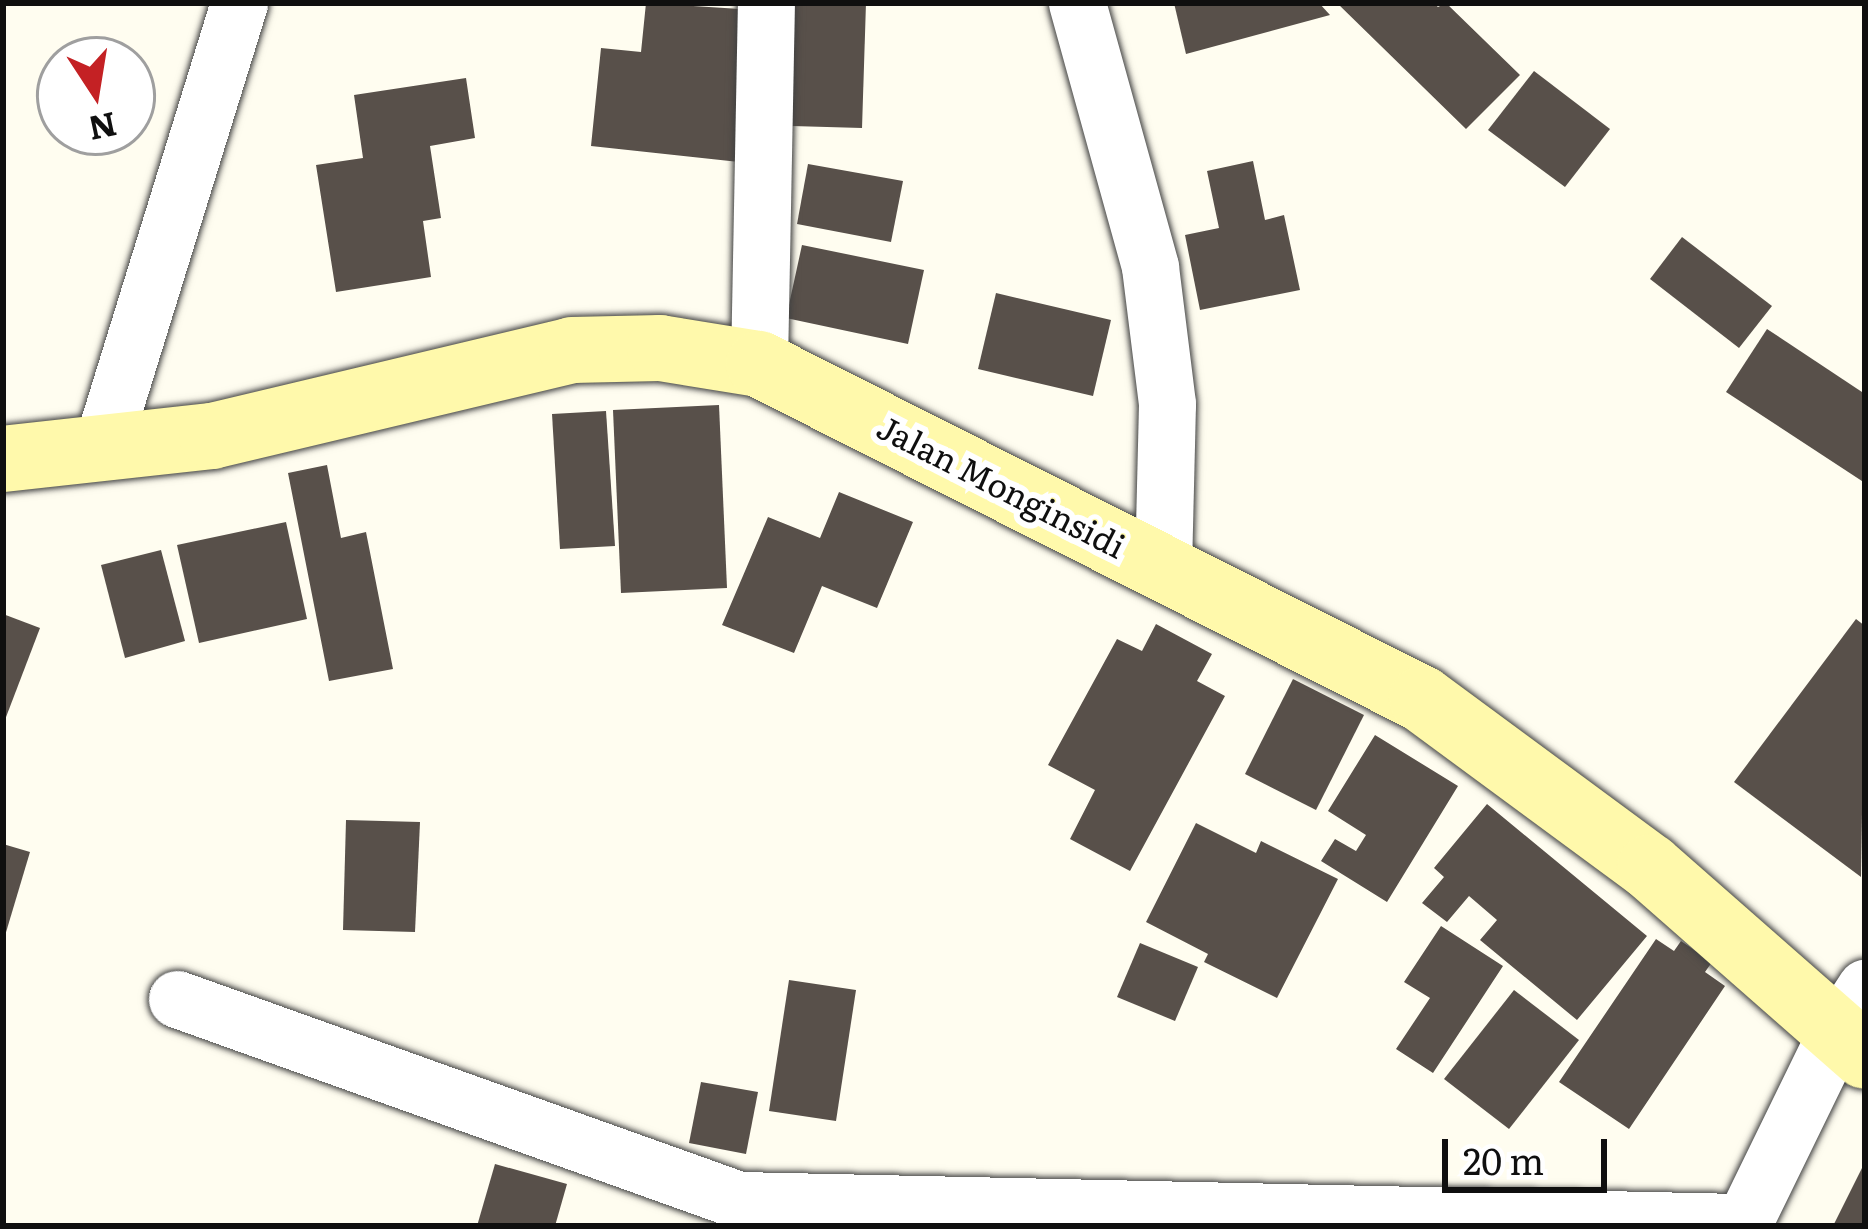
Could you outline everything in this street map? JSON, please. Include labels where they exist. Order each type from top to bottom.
[{"type":"street","points":[[101,449],[239,3]]},
{"type":"street","points":[[759,364],[766,3]]},
{"type":"street","points":[[1076,3],[1150,267],[1167,404],[1163,568]]},
{"type":"street","name":"Jalan Monginsidi","points":[[3,459],[212,436],[572,350],[660,348],[759,364],[1422,699],[1855,1026]]},
{"type":"street","points":[[178,999],[739,1213],[1742,1224],[1855,1026]]},
{"type":"building","points":[[646,3],[756,10],[739,162],[591,146],[601,48],[641,52]]},
{"type":"building","points":[[795,3],[866,3],[862,128],[792,126]]},
{"type":"building","points":[[1174,3],[1319,3],[1330,15],[1186,54]]},
{"type":"building","points":[[1337,3],[1433,3],[1438,7],[1446,3],[1520,75],[1466,129]]},
{"type":"building","points":[[1534,71],[1610,129],[1565,187],[1488,130]]},
{"type":"building","points":[[466,78],[475,138],[430,146],[441,218],[423,221],[431,277],[336,292],[316,165],[363,158],[354,95]]},
{"type":"building","points":[[1253,161],[1265,220],[1284,215],[1300,290],[1200,310],[1185,235],[1219,228],[1207,171]]},
{"type":"building","points":[[808,164],[903,181],[891,242],[797,224]]},
{"type":"building","points":[[1682,237],[1772,306],[1739,348],[1650,279]]},
{"type":"building","points":[[802,245],[924,270],[908,344],[786,318]]},
{"type":"building","points":[[996,293],[1111,320],[1093,396],[978,369]]},
{"type":"building","points":[[1767,329],[1865,394],[1865,483],[1726,392]]},
{"type":"building","points":[[719,405],[727,588],[621,593],[613,410]]},
{"type":"building","points":[[606,411],[615,546],[560,549],[552,414]]},
{"type":"building","points":[[327,465],[341,538],[366,532],[393,669],[329,681],[288,473]]},
{"type":"building","points":[[839,492],[913,522],[877,608],[822,586],[794,653],[722,625],[768,517],[820,538]]},
{"type":"building","points":[[286,522],[307,619],[199,643],[177,545]]},
{"type":"building","points":[[161,550],[185,641],[125,658],[101,565]]},
{"type":"building","points":[[3,614],[40,628],[3,725]]},
{"type":"building","points":[[1856,619],[1865,626],[1861,877],[1734,782]]},
{"type":"building","points":[[1156,624],[1212,654],[1197,681],[1225,696],[1130,871],[1070,839],[1095,790],[1048,765],[1117,639],[1142,651]]},
{"type":"building","points":[[1293,679],[1364,715],[1316,810],[1245,774]]},
{"type":"building","points":[[1375,735],[1458,786],[1387,902],[1321,861],[1335,839],[1356,851],[1366,835],[1328,811]]},
{"type":"building","points":[[1487,804],[1647,936],[1577,1020],[1480,940],[1497,920],[1469,896],[1447,922],[1422,903],[1444,877],[1434,868]]},
{"type":"building","points":[[346,820],[420,822],[415,932],[343,930]]},
{"type":"building","points":[[1196,823],[1256,853],[1261,841],[1338,879],[1277,998],[1204,962],[1208,954],[1146,922]]},
{"type":"building","points":[[3,844],[30,852],[4,939],[3,939]]},
{"type":"building","points":[[1441,926],[1503,966],[1433,1073],[1396,1049],[1430,998],[1404,982]]},
{"type":"building","points":[[1656,939],[1674,951],[1681,941],[1712,962],[1705,972],[1725,986],[1629,1129],[1559,1082]]},
{"type":"building","points":[[1140,943],[1198,967],[1175,1021],[1117,997]]},
{"type":"building","points":[[789,980],[856,990],[836,1121],[769,1111]]},
{"type":"building","points":[[1514,990],[1579,1040],[1509,1129],[1444,1079]]},
{"type":"building","points":[[701,1082],[758,1092],[746,1154],[689,1143]]},
{"type":"building","points":[[1865,1162],[1865,1226],[1833,1226]]},
{"type":"building","points":[[495,1164],[567,1184],[555,1226],[477,1226]]}]
